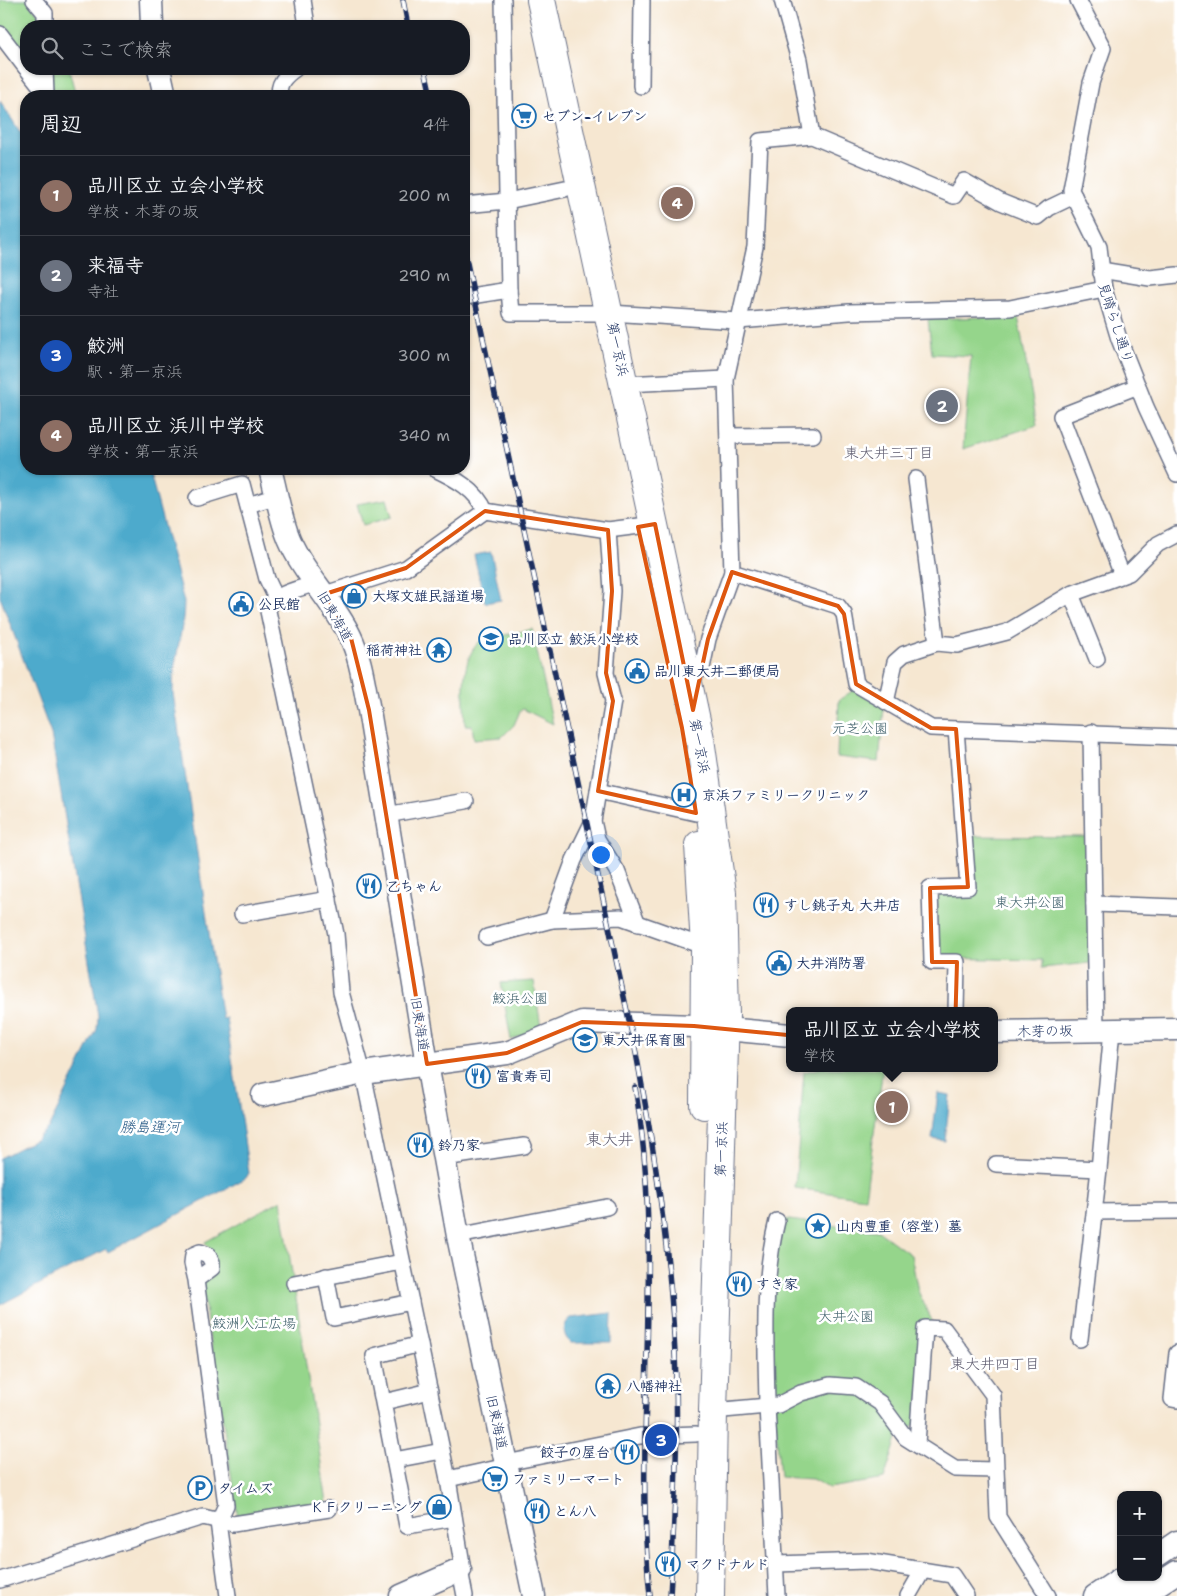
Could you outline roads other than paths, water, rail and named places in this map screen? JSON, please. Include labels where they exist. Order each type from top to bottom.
[{"type":"highway","name":"第一京浜","points":[[524,0],[565,190],[601,313],[625,384],[696,813],[705,947],[715,1029],[710,1596]]},
{"type":"highway","name":"第一京浜","points":[[541,0],[601,313],[647,525],[688,682],[709,793],[722,893],[726,949],[715,1029],[696,1434],[692,1596]]},
{"type":"street","points":[[34,0],[45,13],[45,20]]},
{"type":"street","points":[[150,0],[152,20]]},
{"type":"street","points":[[304,0],[306,20]]},
{"type":"street","points":[[503,0],[511,312],[601,313],[738,320],[849,312],[1010,308],[1104,289]]},
{"type":"street","points":[[641,86],[642,0]]},
{"type":"street","points":[[782,0],[799,60],[812,136]]},
{"type":"street","name":"見晴らし通り","points":[[1078,0],[1103,48],[1091,83],[1071,190],[1099,247],[1104,289],[1119,339],[1138,386],[1172,452],[1177,474]]},
{"type":"street","points":[[0,34],[20,60]]},
{"type":"street","points":[[31,75],[43,90]]},
{"type":"street","points":[[45,75],[46,90]]},
{"type":"street","points":[[160,75],[161,90]]},
{"type":"street","points":[[279,90],[286,75]]},
{"type":"street","points":[[688,682],[702,668],[708,639],[732,572],[726,379],[755,247],[760,141],[812,136],[954,196],[964,181],[1001,202],[1038,217],[1048,208],[1074,196]]},
{"type":"street","points":[[470,204],[507,201],[565,190]]},
{"type":"street","points":[[1101,272],[1107,271],[1150,278],[1177,275]]},
{"type":"street","points":[[470,296],[509,290]]},
{"type":"street","points":[[625,384],[726,379]]},
{"type":"street","points":[[1122,575],[1061,416],[1138,386]]},
{"type":"street","points":[[728,436],[813,435]]},
{"type":"street","name":"旧東海道","points":[[272,475],[288,538],[301,562],[351,638],[361,674],[458,1236],[534,1596]]},
{"type":"street","points":[[446,475],[481,499],[486,511]]},
{"type":"street","points":[[916,479],[937,643]]},
{"type":"street","points":[[197,498],[242,484],[267,579],[276,598]]},
{"type":"street","points":[[248,505],[277,496]]},
{"type":"street","points":[[465,1596],[460,1570],[462,1564],[448,1479],[363,1073],[341,992],[336,934],[268,611],[269,605],[276,598],[406,568],[486,511],[608,530],[647,525]]},
{"type":"street","points":[[552,920],[574,860],[593,821],[613,701],[606,673],[612,591],[608,530]]},
{"type":"street","points":[[886,702],[895,662],[904,654],[937,643],[958,644],[1007,632],[1071,594],[1129,573],[1158,544],[1177,534]]},
{"type":"street","points":[[732,572],[838,606],[844,614],[856,684],[932,728],[1091,732],[1177,737]]},
{"type":"street","points":[[1071,594],[1097,658]]},
{"type":"street","points":[[956,729],[968,887],[930,888],[932,962],[957,962],[956,1007]]},
{"type":"street","points":[[1080,1339],[1099,1169],[1104,1030],[1094,904],[1091,732]]},
{"type":"street","points":[[598,792],[696,813]]},
{"type":"street","points":[[386,815],[466,801]]},
{"type":"street","points":[[593,821],[597,839],[617,871],[638,924]]},
{"type":"street","points":[[242,914],[329,899]]},
{"type":"street","points":[[1094,904],[1177,907]]},
{"type":"street","points":[[487,938],[552,920],[621,917],[705,947]]},
{"type":"street","points":[[263,1095],[363,1073],[507,1053],[582,1022],[615,1022],[786,1036]]},
{"type":"street","name":"木芽の坂","points":[[998,1032],[1177,1029]]},
{"type":"street","points":[[444,1158],[524,1146]]},
{"type":"street","points":[[996,1164],[1099,1169]]},
{"type":"street","points":[[458,1236],[607,1207]]},
{"type":"street","points":[[1095,1212],[1177,1211]]},
{"type":"street","points":[[777,1596],[767,1406],[765,1296],[769,1252],[778,1221]]},
{"type":"street","points":[[294,1283],[402,1262]]},
{"type":"street","points":[[326,1276],[334,1318],[411,1302]]},
{"type":"street","points":[[196,1280],[226,1505],[218,1522],[228,1596]]},
{"type":"street","points":[[917,1444],[925,1328],[944,1330],[992,1395],[998,1517],[1044,1594]]},
{"type":"street","points":[[420,1344],[374,1356],[394,1460],[407,1526],[454,1518]]},
{"type":"street","points":[[1177,1353],[1172,1399],[1177,1400]]},
{"type":"street","points":[[713,1412],[778,1405],[801,1393],[830,1385],[856,1387],[880,1403],[906,1438],[955,1469],[995,1470]]},
{"type":"street","points":[[384,1402],[430,1391]]},
{"type":"street","points":[[448,1479],[506,1464],[640,1436],[696,1434]]},
{"type":"street","points":[[394,1460],[442,1451]]},
{"type":"street","points":[[0,1580],[203,1517],[232,1524],[329,1509]]},
{"type":"street","points":[[1162,1552],[1177,1542]]},
{"type":"street","points":[[1162,1565],[1177,1556]]},
{"type":"street","points":[[776,1564],[866,1561],[952,1575],[966,1596]]},
{"type":"street","points":[[401,1596],[460,1570]]},
{"type":"street","points":[[908,1596],[922,1570]]},
{"type":"street","points":[[1140,1596],[1177,1572]]},
{"type":"street","points":[[1095,1596],[1117,1581]]},
{"type":"street","points":[[1116,1596],[1138,1581]]},
{"type":"water","name":"勝島運河","points":[[0,101],[20,132],[20,475],[151,475],[184,602],[174,670],[173,693],[222,1019],[226,1018],[249,1173],[246,1178],[108,1252],[106,1249],[0,1305],[0,1158],[35,1140],[49,1127],[97,1029],[98,1016],[51,734],[0,597]]},
{"type":"water","points":[[491,552],[501,600],[485,603],[474,555]]},
{"type":"water","points":[[938,1093],[950,1095],[945,1141],[932,1139]]},
{"type":"water","points":[[612,1313],[611,1343],[571,1343],[566,1337],[564,1330],[566,1323],[571,1318]]},
{"type":"railway","points":[[403,0],[407,20]]},
{"type":"railway","points":[[426,75],[430,90]]},
{"type":"railway","points":[[470,277],[636,1053],[657,1174],[671,1298],[676,1380],[676,1461],[670,1596]]},
{"type":"railway","points":[[635,1087],[644,1150],[648,1214],[645,1469],[650,1596]]},
{"type":"place","name":"セブン-イレブン","points":[[524,116]]},
{"type":"place","name":"品川区立 浜川中学校","points":[[677,203]]},
{"type":"place","name":"来福寺","points":[[942,406]]},
{"type":"place","name":"大塚文雄民謡道場","points":[[354,596]]},
{"type":"place","name":"公民館","points":[[241,604]]},
{"type":"place","name":"品川区立 鮫浜小学校","points":[[491,639]]},
{"type":"place","name":"稲荷神社","points":[[439,650]]},
{"type":"place","name":"品川東大井二郵便局","points":[[637,671]]},
{"type":"place","name":"京浜ファミリークリニック","points":[[684,795]]},
{"type":"place","name":"乙ちゃん","points":[[369,886]]},
{"type":"place","name":"すし銚子丸 大井店","points":[[766,905]]},
{"type":"place","name":"大井消防署","points":[[779,963]]},
{"type":"place","name":"東大井保育園","points":[[585,1040]]},
{"type":"place","name":"富貴寿司","points":[[478,1076]]},
{"type":"place","name":"品川区立 立会小学校","points":[[892,1107]]},
{"type":"place","name":"鈴乃家","points":[[420,1145]]},
{"type":"place","name":"山内豊重（容堂）墓","points":[[818,1226]]},
{"type":"place","name":"すき家","points":[[739,1284]]},
{"type":"place","name":"八幡神社","points":[[608,1386]]},
{"type":"place","name":"鮫洲","points":[[661,1440]]},
{"type":"place","name":"餃子の屋台","points":[[627,1452]]},
{"type":"place","name":"ファミリーマート","points":[[495,1479]]},
{"type":"place","name":"タイムズ","points":[[200,1488]]},
{"type":"place","name":"ＫＦクリーニング","points":[[439,1507]]},
{"type":"place","name":"とん八","points":[[537,1511]]},
{"type":"place","name":"マクドナルド","points":[[668,1564]]},
{"type":"district","name":"東大井三丁目","points":[[889,453]]},
{"type":"district","name":"東大井","points":[[610,1139]]},
{"type":"district","name":"東大井四丁目","points":[[995,1364]]},
{"type":"park label","name":"元芝公園","points":[[860,728]]},
{"type":"park label","name":"東大井公園","points":[[1030,902]]},
{"type":"park label","name":"鮫浜公園","points":[[520,998]]},
{"type":"park label","name":"大井公園","points":[[846,1316]]},
{"type":"park label","name":"鮫洲入江広場","points":[[254,1323]]}]
